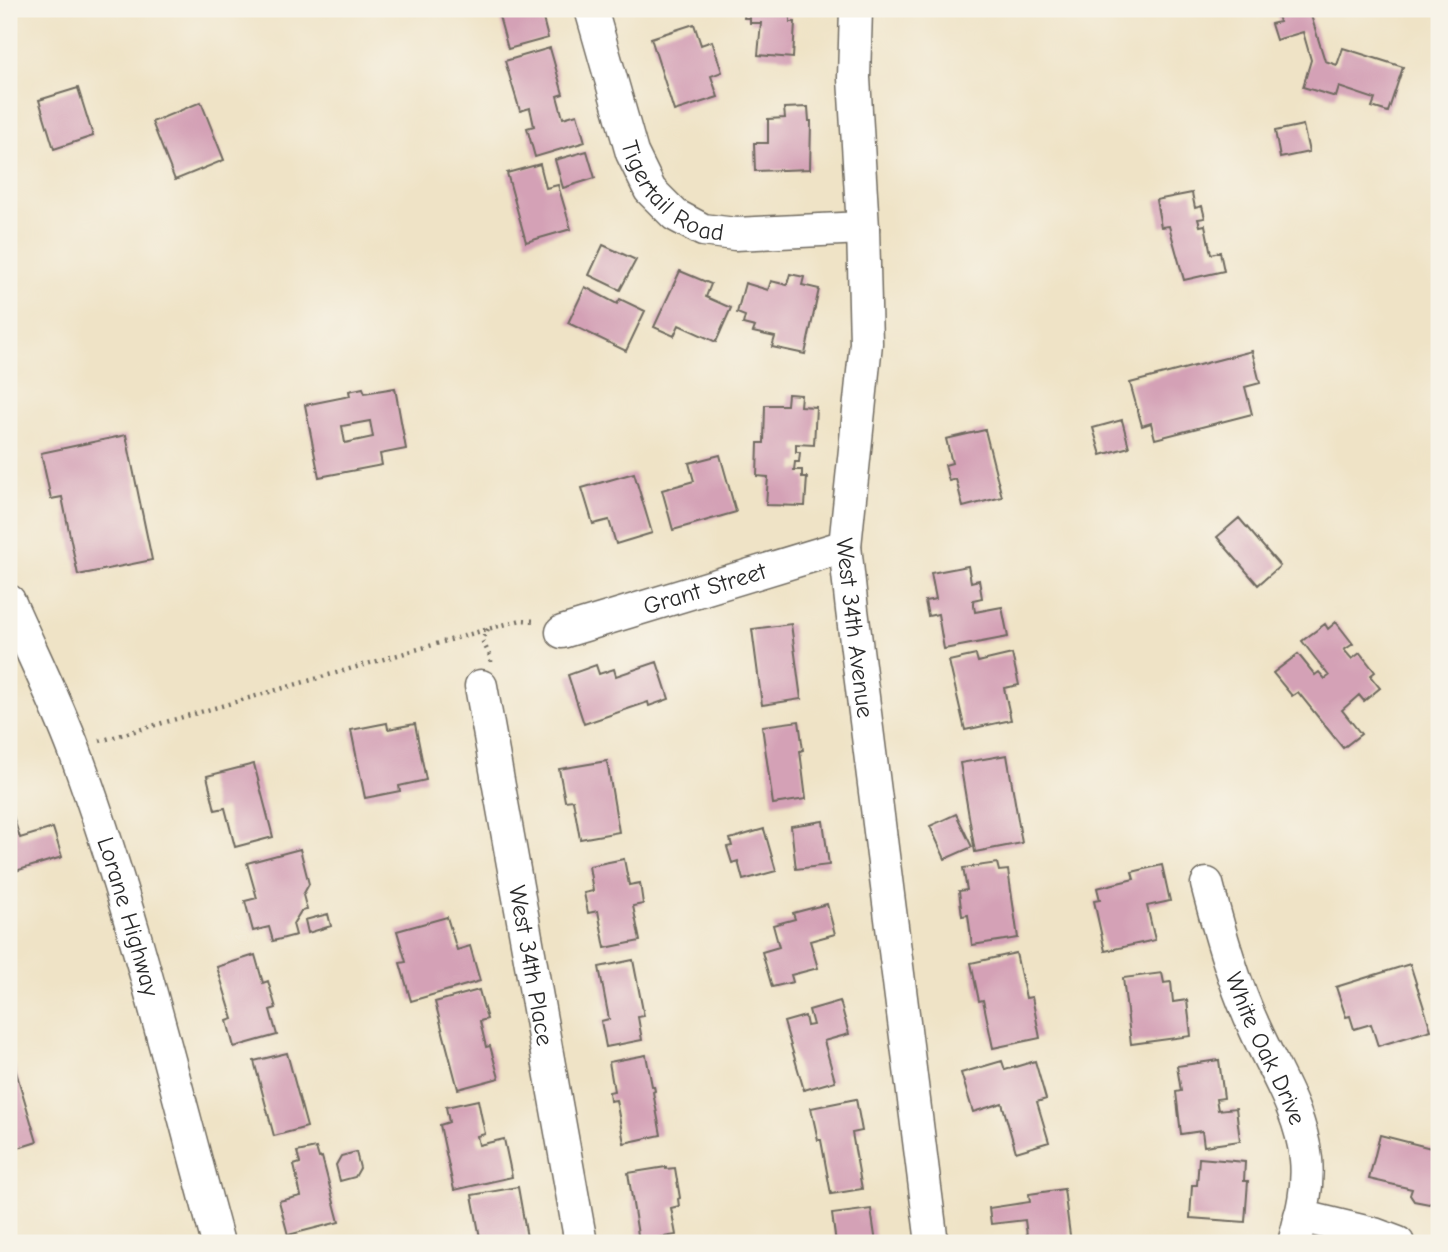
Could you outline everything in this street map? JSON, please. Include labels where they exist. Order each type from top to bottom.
[{"type":"street","name":"Tigertail Road","points":[[591,9],[632,153],[650,190],[675,215],[703,230],[735,234],[863,229]]},
{"type":"street","name":"West 34th Avenue","points":[[856,9],[853,78],[863,229],[866,342],[845,546],[932,1243]]},
{"type":"street","name":"Grant Street","points":[[562,632],[845,546]]},
{"type":"street","name":"Lorane Highway","points":[[9,601],[74,751],[125,904],[218,1243]]},
{"type":"street","name":"West 34th Place","points":[[481,685],[581,1243]]},
{"type":"street","name":"White Oak Drive","points":[[1207,884],[1235,981],[1300,1129],[1306,1160],[1306,1188],[1297,1230],[1374,1234],[1398,1243]]},
{"type":"path","points":[[74,751],[111,737],[514,622],[547,622],[562,632]]},
{"type":"building","points":[[497,9],[546,9],[541,11],[548,38],[508,49]]},
{"type":"building","points":[[745,9],[790,9],[790,22],[795,22],[793,58],[758,55],[761,23],[750,23],[750,18],[744,18]]},
{"type":"building","points":[[1275,9],[1309,9],[1325,61],[1337,65],[1343,48],[1403,67],[1388,112],[1372,107],[1375,99],[1339,87],[1336,97],[1303,87],[1311,60],[1303,32],[1276,40],[1271,24],[1279,22]]},
{"type":"building","points":[[694,24],[701,45],[712,41],[722,72],[711,76],[718,97],[674,111],[651,38]]},
{"type":"building","points":[[550,48],[563,94],[557,96],[563,118],[577,114],[585,142],[535,157],[527,128],[534,126],[530,108],[520,111],[505,61]]},
{"type":"building","points":[[78,88],[93,136],[54,149],[39,100]]},
{"type":"building","points":[[201,102],[224,160],[175,180],[152,122]]},
{"type":"building","points":[[808,107],[811,121],[810,169],[755,171],[754,143],[768,143],[768,119],[785,118],[784,108]]},
{"type":"building","points":[[1303,125],[1309,152],[1280,158],[1275,131]]},
{"type":"building","points":[[587,151],[595,178],[563,188],[555,160]]},
{"type":"building","points":[[540,164],[546,188],[558,185],[571,229],[526,242],[507,173]]},
{"type":"building","points":[[1192,193],[1195,208],[1202,206],[1205,218],[1198,219],[1200,226],[1205,225],[1211,254],[1220,252],[1224,271],[1184,280],[1169,226],[1161,227],[1156,200]]},
{"type":"building","points":[[603,245],[636,260],[620,290],[589,275]]},
{"type":"building","points":[[680,271],[711,284],[706,297],[731,308],[716,342],[679,325],[674,336],[654,327]]},
{"type":"building","points":[[790,274],[804,277],[802,285],[819,289],[805,354],[772,347],[775,337],[753,332],[755,327],[743,324],[745,316],[737,313],[745,283],[768,290],[771,281],[787,285]]},
{"type":"building","points":[[585,287],[617,304],[620,299],[645,311],[626,351],[568,323]]},
{"type":"building","points":[[1252,351],[1260,383],[1245,387],[1252,414],[1155,439],[1151,423],[1142,426],[1130,383]]},
{"type":"building","points":[[363,388],[365,393],[395,388],[406,449],[380,454],[382,465],[319,477],[305,405],[350,396],[349,391]],"holes":[[[370,421],[373,437],[345,443],[342,426]]]},
{"type":"building","points":[[788,394],[801,395],[800,406],[816,407],[814,445],[796,444],[796,452],[800,452],[799,462],[795,462],[794,470],[802,470],[802,477],[807,477],[805,506],[766,505],[768,477],[757,476],[758,443],[764,443],[765,405],[787,405]]},
{"type":"building","points":[[1122,420],[1129,447],[1101,455],[1093,428]]},
{"type":"building","points":[[985,430],[1002,497],[963,507],[956,479],[949,481],[945,465],[952,463],[946,439]]},
{"type":"building","points":[[126,435],[152,560],[78,575],[62,497],[51,499],[41,453]]},
{"type":"building","points":[[720,455],[736,512],[673,530],[662,490],[694,481],[689,463]]},
{"type":"building","points":[[634,473],[652,533],[616,544],[609,520],[593,524],[582,488]]},
{"type":"building","points":[[1239,518],[1280,566],[1258,585],[1217,537]]},
{"type":"building","points":[[968,566],[971,582],[979,580],[982,598],[973,600],[975,612],[1002,607],[1008,637],[944,649],[938,614],[928,616],[925,601],[936,599],[931,573]]},
{"type":"building","points":[[1336,622],[1353,644],[1344,650],[1352,659],[1360,653],[1375,672],[1370,676],[1380,688],[1364,701],[1359,695],[1342,710],[1361,734],[1343,748],[1298,692],[1292,696],[1273,673],[1298,654],[1315,675],[1319,672],[1325,679],[1329,676],[1302,641],[1325,624],[1328,629]]},
{"type":"building","points":[[791,624],[801,699],[762,705],[752,629]]},
{"type":"building","points":[[1012,654],[1019,685],[1004,688],[1011,720],[965,730],[949,661],[976,655],[978,662]]},
{"type":"building","points":[[657,662],[669,699],[649,706],[648,702],[584,724],[568,675],[596,665],[599,674],[614,669],[616,676]]},
{"type":"building","points":[[799,721],[806,799],[773,804],[762,726]]},
{"type":"building","points":[[387,723],[388,729],[415,724],[426,780],[399,786],[400,791],[365,798],[351,730]]},
{"type":"building","points":[[1007,755],[1022,843],[975,852],[960,763]]},
{"type":"building","points":[[607,761],[619,832],[580,839],[573,800],[565,801],[559,769]]},
{"type":"building","points":[[254,764],[273,837],[235,847],[225,808],[215,810],[207,776]]},
{"type":"building","points":[[9,803],[20,838],[53,828],[62,857],[9,873]]},
{"type":"building","points":[[956,814],[972,847],[945,859],[930,826]]},
{"type":"building","points":[[823,821],[829,865],[796,869],[791,826]]},
{"type":"building","points":[[764,829],[776,871],[743,880],[738,861],[732,863],[727,847],[732,846],[730,839]]},
{"type":"building","points":[[300,849],[309,884],[303,895],[307,910],[301,911],[293,924],[296,935],[273,941],[269,927],[253,931],[245,901],[257,898],[247,863]]},
{"type":"building","points":[[624,859],[629,885],[640,883],[643,904],[633,906],[640,941],[605,948],[598,911],[588,913],[584,893],[593,891],[589,866]]},
{"type":"building","points":[[997,863],[999,871],[1008,870],[1018,938],[972,945],[968,915],[962,916],[959,891],[967,890],[963,868]]},
{"type":"building","points":[[1162,865],[1170,901],[1147,906],[1155,940],[1105,951],[1094,901],[1100,900],[1097,888],[1134,879],[1132,872]]},
{"type":"building","points":[[827,904],[835,934],[810,941],[818,968],[791,975],[793,982],[772,987],[762,952],[779,947],[773,925],[795,919],[793,913]]},
{"type":"building","points":[[328,914],[331,926],[308,933],[305,920]]},
{"type":"building","points":[[447,917],[457,950],[470,946],[480,981],[411,1001],[400,963],[406,962],[397,931]]},
{"type":"building","points":[[1016,953],[1026,998],[1032,997],[1040,1038],[993,1048],[983,1000],[979,1001],[971,963]]},
{"type":"building","points":[[255,955],[263,983],[268,981],[276,1008],[270,1010],[277,1035],[234,1047],[227,1021],[233,1019],[217,967]]},
{"type":"building","points":[[633,960],[644,1016],[638,1017],[642,1040],[606,1047],[601,1021],[609,1019],[599,967]]},
{"type":"building","points":[[1410,964],[1431,1030],[1378,1046],[1371,1024],[1354,1029],[1350,1016],[1346,1017],[1336,987]]},
{"type":"building","points":[[1162,973],[1164,983],[1171,982],[1173,1002],[1187,1000],[1191,1036],[1131,1044],[1123,978]]},
{"type":"building","points":[[479,990],[487,1019],[480,1021],[486,1047],[490,1046],[499,1078],[458,1089],[435,1002]]},
{"type":"building","points":[[840,1001],[849,1034],[824,1041],[835,1081],[804,1090],[784,1022],[805,1016],[807,1026],[813,1025],[809,1010]]},
{"type":"building","points":[[287,1053],[307,1127],[274,1136],[254,1061]]},
{"type":"building","points":[[646,1055],[655,1091],[653,1092],[661,1135],[624,1143],[616,1100],[610,1101],[609,1092],[614,1091],[609,1062]]},
{"type":"building","points":[[1219,1060],[1224,1098],[1216,1099],[1218,1110],[1236,1108],[1240,1141],[1204,1146],[1202,1131],[1181,1134],[1176,1092],[1181,1091],[1177,1066]]},
{"type":"building","points":[[1002,1061],[1005,1070],[1035,1061],[1046,1099],[1037,1102],[1049,1142],[1016,1152],[1002,1103],[973,1112],[961,1073]]},
{"type":"building","points":[[14,1065],[37,1142],[9,1151],[9,1067]]},
{"type":"building","points":[[856,1099],[862,1131],[852,1133],[862,1189],[831,1194],[821,1140],[818,1140],[811,1108]]},
{"type":"building","points":[[478,1100],[485,1134],[477,1136],[479,1145],[504,1139],[512,1177],[454,1190],[440,1125],[449,1122],[446,1107]]},
{"type":"building","points":[[1380,1135],[1439,1150],[1439,1201],[1434,1200],[1429,1204],[1414,1201],[1410,1195],[1412,1189],[1369,1179]]},
{"type":"building","points":[[316,1148],[319,1158],[322,1157],[339,1222],[288,1235],[279,1201],[301,1196],[294,1165],[300,1163],[297,1152]]},
{"type":"building","points":[[356,1152],[360,1168],[355,1177],[340,1181],[336,1165],[341,1156]]},
{"type":"building","points":[[1199,1158],[1245,1162],[1244,1181],[1248,1181],[1245,1222],[1190,1218],[1192,1185],[1197,1185]]},
{"type":"building","points":[[675,1168],[680,1198],[679,1206],[671,1208],[676,1235],[639,1241],[628,1173]]},
{"type":"building","points":[[518,1187],[528,1243],[481,1243],[472,1195]]},
{"type":"building","points":[[1064,1189],[1071,1243],[1028,1243],[1025,1220],[991,1224],[989,1208],[1030,1202],[1029,1194]]},
{"type":"building","points":[[871,1209],[876,1243],[836,1243],[832,1214]]}]
